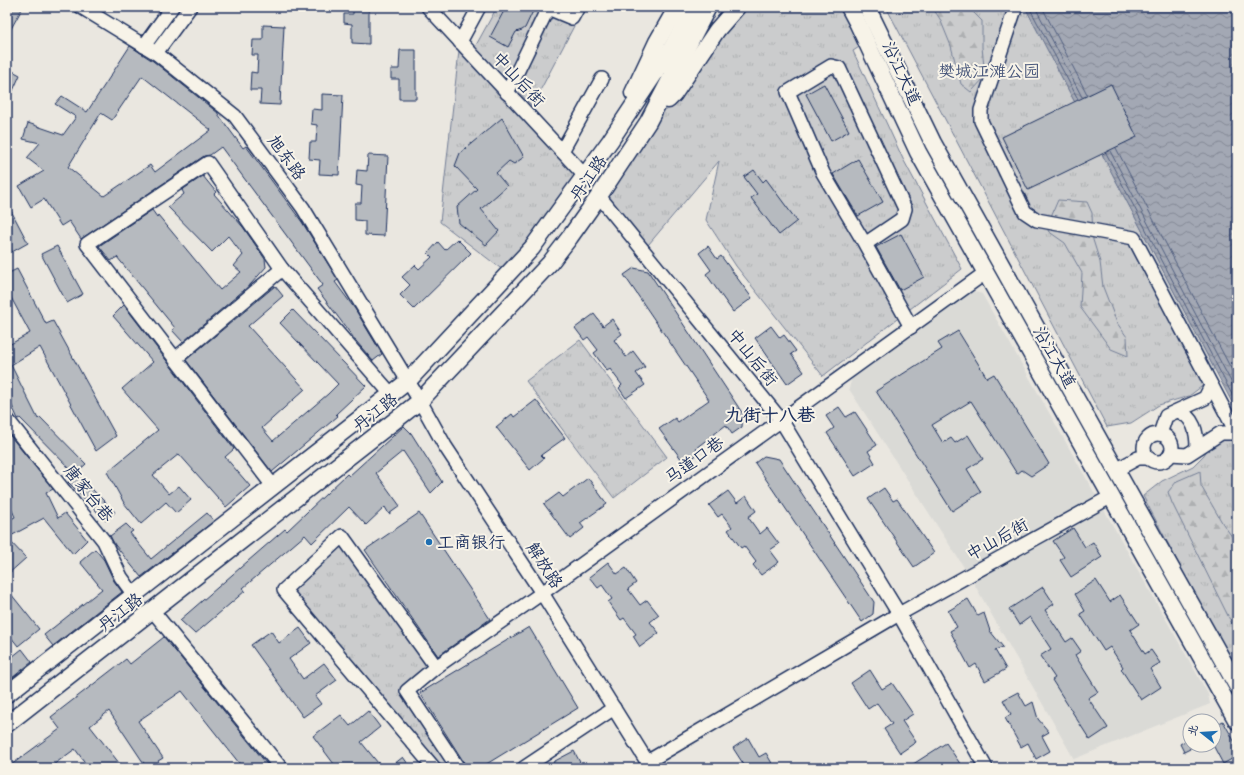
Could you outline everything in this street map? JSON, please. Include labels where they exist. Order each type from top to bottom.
[{"type":"main road","points":[[621,125],[640,77],[657,42],[677,7]]},
{"type":"main road","points":[[678,51],[694,7]]},
{"type":"main road","points":[[678,51],[708,7]]},
{"type":"main road","points":[[648,122],[674,94],[717,30],[737,7]]},
{"type":"main road","name":"沿江大道","points":[[849,7],[918,152],[1237,721]]},
{"type":"main road","name":"沿江大道","points":[[867,7],[933,143],[1237,686]]},
{"type":"main road","name":"丹江路","points":[[7,694],[408,381],[532,248],[621,125],[678,51]]},
{"type":"main road","name":"丹江路","points":[[7,724],[420,401],[550,263],[599,196],[648,122],[678,51]]},
{"type":"street","name":"旭东路","points":[[81,7],[156,53],[235,116],[303,208],[408,381]]},
{"type":"street","points":[[144,46],[172,7]]},
{"type":"street","points":[[156,53],[190,7]]},
{"type":"street","name":"中山后街","points":[[428,7],[585,176]]},
{"type":"street","points":[[460,42],[479,7]]},
{"type":"street","points":[[507,93],[548,7],[572,18],[578,7]]},
{"type":"street","points":[[1014,7],[1015,9],[981,110],[981,121],[1025,212],[1038,220],[1134,238],[1237,434]]},
{"type":"street","points":[[865,244],[902,219],[905,209],[839,68],[830,66],[788,92],[823,173],[865,244],[911,327]]},
{"type":"street","points":[[562,151],[602,79]]},
{"type":"street","points":[[273,486],[87,244],[208,163],[282,269],[391,394]]},
{"type":"street","name":"中山后街","points":[[599,196],[781,420],[899,614],[986,768]]},
{"type":"street","points":[[175,359],[282,269]]},
{"type":"street","name":"马道口巷","points":[[458,768],[407,690],[437,666],[542,593],[985,273]]},
{"type":"street","name":"解放路","points":[[408,381],[446,446],[542,593],[649,765]]},
{"type":"street","points":[[1160,434],[1166,416],[1205,398],[1212,386]]},
{"type":"street","points":[[1178,411],[1185,414],[1191,421],[1197,437],[1197,448]]},
{"type":"street","name":"唐家台巷","points":[[7,419],[104,541],[121,577],[134,595]]},
{"type":"street","points":[[1170,454],[1187,455],[1221,433],[1237,434]]},
{"type":"street","points":[[1154,434],[1160,434],[1167,437],[1170,441],[1172,450],[1168,458],[1160,462],[1155,462],[1143,456],[1144,444],[1146,440],[1154,434]]},
{"type":"street","points":[[1116,470],[1143,456]]},
{"type":"street","name":"中山后街","points":[[899,614],[1112,496]]},
{"type":"street","points":[[434,768],[284,590],[342,536],[436,667],[437,666]]},
{"type":"street","points":[[152,610],[282,768]]},
{"type":"street","points":[[649,765],[899,614]]},
{"type":"street","points":[[524,768],[614,708]]},
{"type":"shaded area","name":"九街十八巷","points":[[972,291],[982,294],[1208,694],[1210,704],[1188,713],[1182,713],[1182,715],[1074,759],[969,575],[849,389],[852,376]]},
{"type":"green space","points":[[497,7],[584,7],[532,106],[475,47]]},
{"type":"green space","points":[[737,7],[849,7],[867,42],[853,51],[903,159],[962,269],[823,376],[736,266],[706,220],[719,161],[643,251],[599,196]]},
{"type":"green space","name":"樊城江滩公园","points":[[886,7],[1025,7],[1214,368],[1205,384],[1189,396],[1159,405],[1131,423],[1107,427]]},
{"type":"green space","points":[[932,7],[968,7],[982,21],[982,47],[985,77],[971,92],[961,84],[951,46],[940,19]]},
{"type":"green space","points":[[460,42],[585,176],[508,274],[440,222]]},
{"type":"green space","points":[[1058,200],[1087,202],[1092,213],[1093,240],[1100,262],[1103,287],[1117,323],[1127,337],[1128,356],[1111,349],[1080,307],[1082,273],[1065,243],[1048,231],[1052,214]]},
{"type":"green space","points":[[580,340],[667,457],[614,498],[526,381]]},
{"type":"green space","points":[[1237,437],[1237,674],[1143,496],[1162,481],[1193,466],[1204,455],[1208,448],[1226,438]]},
{"type":"green space","points":[[1200,471],[1201,486],[1223,524],[1235,541],[1237,560],[1237,634],[1172,503],[1168,492],[1177,481]]},
{"type":"green space","points":[[342,536],[436,667],[407,691],[458,768],[434,768],[284,590]]},
{"type":"water","points":[[1025,7],[1237,7],[1237,412],[1214,368]]},
{"type":"building","points":[[7,7],[23,7],[7,36]]},
{"type":"building","points":[[353,7],[369,7],[369,44],[352,43],[352,24],[344,23],[344,14],[353,14]]},
{"type":"building","points":[[506,7],[525,7],[533,11],[525,28],[516,32],[508,47],[490,37]]},
{"type":"building","points":[[263,25],[284,26],[280,105],[260,104],[261,90],[250,90],[251,72],[257,73],[258,55],[252,55],[253,40],[263,40]]},
{"type":"building","points":[[130,46],[153,61],[218,113],[243,148],[246,146],[302,222],[338,280],[335,282],[355,309],[382,354],[373,361],[356,341],[317,289],[323,285],[221,147],[210,155],[204,156],[81,239],[69,221],[61,226],[44,199],[31,207],[19,186],[44,171],[27,158],[40,143],[23,139],[28,123],[63,135],[76,117],[55,104],[62,96],[87,112]],"holes":[[[142,76],[211,130],[155,172],[150,165],[104,196],[68,167],[101,113],[112,120]]]},
{"type":"building","points":[[400,50],[416,50],[416,99],[399,99],[399,79],[391,79],[391,69],[399,69]]},
{"type":"building","points":[[7,68],[20,75],[7,104]]},
{"type":"building","points":[[824,84],[849,131],[831,141],[806,94]]},
{"type":"building","points":[[1111,84],[1137,137],[1028,190],[1002,137]]},
{"type":"building","points":[[322,94],[343,95],[339,175],[319,174],[320,160],[309,159],[310,142],[316,142],[317,125],[311,124],[312,109],[322,110]]},
{"type":"building","points":[[502,118],[524,157],[514,164],[509,161],[496,173],[507,186],[481,209],[499,231],[486,245],[459,223],[457,207],[477,189],[455,166],[460,153]]},
{"type":"building","points":[[368,155],[388,156],[384,236],[365,235],[365,221],[355,220],[355,203],[361,203],[362,186],[356,185],[357,170],[367,171]]},
{"type":"building","points":[[858,159],[883,202],[858,216],[833,174]]},
{"type":"building","points":[[754,170],[763,182],[766,179],[797,221],[779,235],[751,198],[757,194],[744,177]]},
{"type":"building","points":[[203,176],[216,192],[214,194],[243,227],[265,259],[266,267],[251,284],[183,342],[172,330],[175,328],[117,257],[111,261],[99,246],[152,210],[157,217],[158,215],[220,290],[241,272],[234,266],[243,255],[228,236],[212,252],[168,207],[184,194],[182,190]]},
{"type":"building","points":[[7,203],[28,243],[12,252],[7,242]]},
{"type":"building","points":[[901,234],[924,277],[900,290],[876,247]]},
{"type":"building","points":[[457,239],[471,253],[414,309],[400,295],[410,285],[402,277],[415,265],[419,269],[432,257],[428,253],[438,242],[445,250]]},
{"type":"building","points":[[57,246],[83,294],[67,303],[41,254]]},
{"type":"building","points":[[708,246],[717,259],[721,256],[752,298],[733,312],[706,274],[711,270],[699,253]]},
{"type":"building","points":[[634,268],[648,271],[743,414],[742,427],[732,434],[726,425],[696,448],[699,453],[685,464],[659,429],[675,418],[678,422],[709,400],[624,275]]},
{"type":"building","points":[[17,269],[46,324],[53,321],[116,436],[96,451],[40,347],[11,365],[38,419],[40,417],[86,464],[76,473],[115,512],[106,521],[68,482],[75,474],[20,418],[18,419],[7,395],[7,346],[30,333],[7,290],[7,274]]},
{"type":"building","points":[[275,286],[283,296],[248,326],[305,389],[262,428],[273,441],[338,384],[280,323],[293,310],[366,386],[336,414],[338,416],[272,472],[186,360]]},
{"type":"building","points":[[124,305],[234,449],[225,457],[250,486],[226,507],[179,454],[153,475],[169,494],[179,486],[191,500],[176,513],[166,502],[141,524],[124,503],[107,472],[158,430],[122,389],[153,362],[113,316]]},
{"type":"building","points":[[594,314],[603,326],[612,319],[622,334],[614,340],[626,357],[633,351],[645,367],[636,373],[645,385],[626,398],[619,388],[622,385],[610,369],[607,371],[594,353],[598,350],[588,337],[584,340],[575,328]]},
{"type":"building","points":[[771,326],[780,338],[784,335],[796,351],[791,354],[804,372],[787,384],[755,338]]},
{"type":"building","points":[[958,331],[987,378],[994,374],[1049,464],[1031,476],[1022,470],[1017,474],[971,401],[932,425],[943,443],[951,438],[955,443],[968,435],[983,459],[967,469],[981,492],[952,511],[876,391],[942,349],[938,343]]},
{"type":"building","points":[[536,400],[565,438],[541,455],[544,458],[530,470],[496,427],[512,414],[514,417]]},
{"type":"building","points":[[839,407],[846,417],[855,412],[877,445],[868,451],[875,463],[855,476],[827,433],[834,428],[826,416]]},
{"type":"building","points":[[404,426],[411,433],[442,482],[431,493],[403,451],[376,473],[400,506],[389,514],[385,507],[366,525],[349,507],[312,543],[305,535],[243,588],[245,591],[195,634],[180,620],[285,529],[287,531],[347,474],[349,476]]},
{"type":"building","points":[[7,432],[53,489],[46,493],[58,518],[65,513],[87,540],[73,554],[44,518],[7,538],[7,521],[15,517],[7,499]]},
{"type":"building","points":[[764,456],[779,459],[874,602],[873,614],[862,622],[755,463]]},
{"type":"building","points":[[588,478],[607,504],[580,523],[584,528],[570,539],[544,504],[559,493],[563,497]]},
{"type":"building","points":[[884,488],[893,501],[897,499],[934,553],[914,567],[868,499]]},
{"type":"building","points":[[728,491],[737,503],[746,496],[756,511],[748,517],[760,534],[767,528],[779,544],[770,550],[779,562],[761,575],[753,565],[756,562],[744,546],[741,548],[728,530],[732,527],[722,514],[718,517],[709,505]]},
{"type":"building","points":[[207,513],[214,521],[141,577],[115,545],[110,536],[126,524],[133,531],[130,533],[151,559]]},
{"type":"building","points":[[419,513],[490,619],[438,656],[365,550]]},
{"type":"building","points":[[1073,528],[1085,547],[1093,542],[1102,557],[1071,577],[1060,560],[1064,557],[1053,541]]},
{"type":"building","points":[[7,538],[26,558],[7,575]]},
{"type":"building","points":[[95,549],[104,560],[114,581],[122,592],[53,646],[44,635],[102,589],[80,562]]},
{"type":"building","points":[[608,562],[617,574],[626,568],[636,583],[628,589],[640,605],[647,600],[659,615],[650,622],[659,633],[640,647],[633,636],[636,634],[624,618],[621,620],[608,602],[612,599],[602,585],[598,588],[589,577]]},
{"type":"building","points":[[1096,580],[1110,602],[1120,595],[1139,624],[1130,630],[1145,654],[1151,650],[1160,663],[1150,669],[1161,687],[1141,700],[1121,669],[1123,667],[1110,647],[1104,651],[1080,614],[1085,611],[1075,594]]},
{"type":"building","points":[[1043,587],[1054,604],[1045,610],[1066,642],[1072,638],[1081,651],[1075,655],[1098,692],[1088,698],[1108,728],[1090,740],[1052,680],[1055,678],[1040,656],[1051,649],[1030,617],[1019,625],[1009,609]]},
{"type":"building","points":[[7,589],[39,629],[18,646],[7,632]]},
{"type":"building","points":[[968,599],[978,616],[984,613],[990,631],[1003,647],[995,650],[1006,669],[985,681],[976,664],[970,668],[950,631],[957,627],[948,611]]},
{"type":"building","points":[[529,627],[578,708],[480,768],[466,768],[465,764],[420,693]]},
{"type":"building","points":[[300,628],[311,643],[289,659],[303,679],[324,663],[337,680],[315,696],[321,704],[303,717],[251,645],[271,631],[279,643]]},
{"type":"building","points":[[164,637],[270,768],[243,768],[182,691],[138,721],[163,758],[158,761],[163,768],[147,768],[109,711],[90,726],[123,768],[89,768],[75,749],[49,768],[7,768],[60,729],[51,717],[126,659],[130,664]]},
{"type":"building","points":[[22,649],[32,662],[7,682],[7,661]]},
{"type":"building","points":[[870,670],[882,689],[892,683],[913,714],[902,721],[916,742],[900,753],[884,729],[892,724],[877,703],[868,709],[851,683]]},
{"type":"building","points":[[1018,692],[1026,706],[1033,702],[1038,719],[1049,732],[1042,736],[1050,751],[1036,759],[1028,743],[1021,747],[1005,718],[1011,714],[1003,700]]},
{"type":"building","points":[[368,711],[380,727],[361,742],[382,768],[337,768],[313,736],[341,715],[350,726]]},
{"type":"building","points":[[1222,722],[1237,746],[1237,756],[1223,764],[1217,753],[1222,753]]},
{"type":"building","points":[[748,738],[759,757],[766,753],[773,765],[768,768],[744,768],[744,765],[733,748]]},
{"type":"building","points":[[946,743],[963,768],[907,768]]},
{"type":"building","points":[[574,751],[583,768],[556,768],[553,762]]},
{"type":"building","points":[[403,757],[411,768],[389,768]]},
{"type":"place","name":"工商银行","points":[[429,542]]},
{"type":"district","name":"九街十八巷","points":[[770,415]]}]
